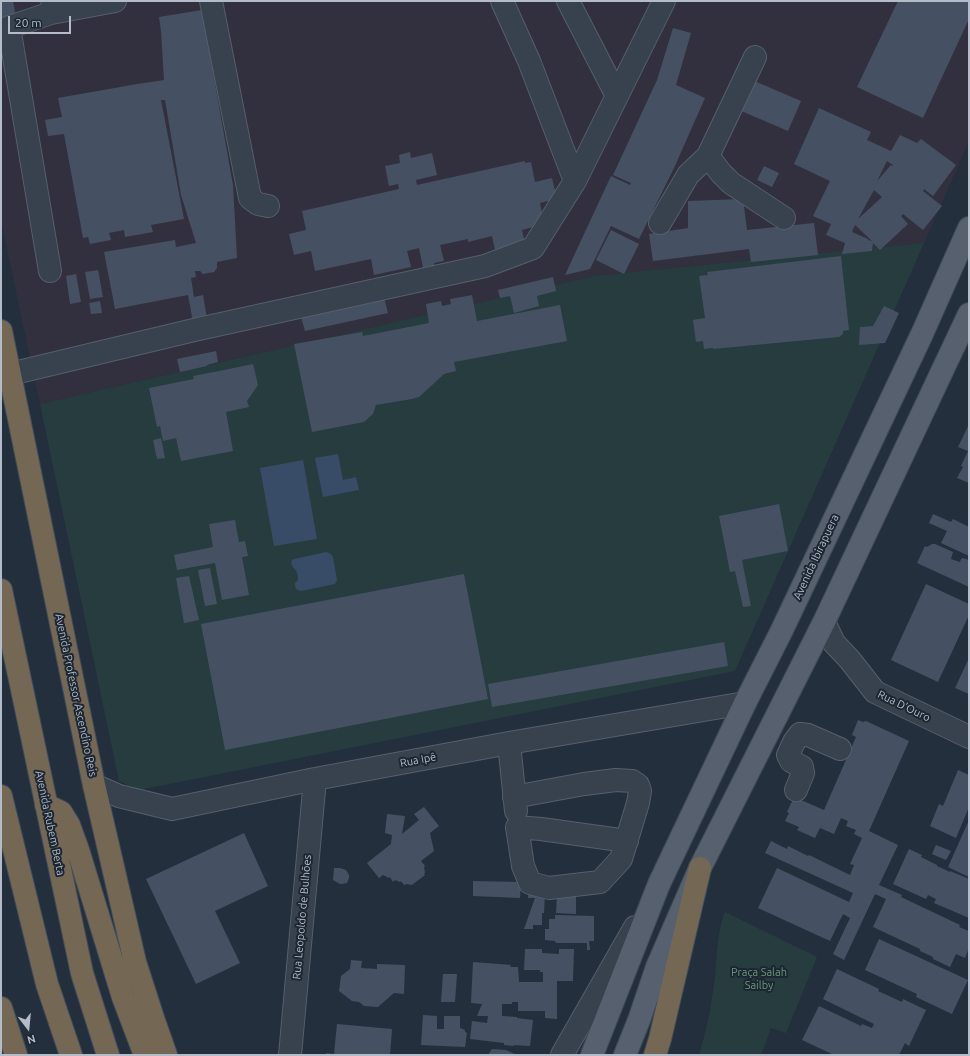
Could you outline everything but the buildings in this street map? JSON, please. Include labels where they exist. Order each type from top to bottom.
[{"type":"highway","name":"Avenida Professor Ascendino Reis","points":[[1,331],[94,784],[135,962],[166,1055]]},
{"type":"highway","name":"Avenida Rubem Berta","points":[[1,590],[82,973],[108,1055]]},
{"type":"highway","points":[[1,796],[47,984],[71,1055]]},
{"type":"highway","points":[[46,804],[61,812],[69,825],[123,997],[145,1055]]},
{"type":"highway","points":[[655,1055],[700,868]]},
{"type":"highway","points":[[1,1008],[16,1055]]},
{"type":"main road","name":"Avenida Ibirapuera","points":[[592,1055],[659,884],[745,703],[782,630],[919,341],[969,228]]},
{"type":"main road","points":[[625,1055],[657,967],[700,868],[824,622],[969,314]]},
{"type":"street","points":[[50,271],[5,28],[52,7],[115,1]]},
{"type":"street","points":[[211,1],[250,198],[258,204],[268,206]]},
{"type":"street","points":[[502,1],[529,61],[575,181]]},
{"type":"street","points":[[568,1],[616,96]]},
{"type":"street","points":[[10,374],[194,330],[485,266],[533,248],[575,181],[616,96],[655,7]]},
{"type":"street","points":[[660,223],[688,174],[708,156],[755,57]]},
{"type":"street","points":[[708,156],[731,183],[784,218]]},
{"type":"street","name":"Rua D'Ouro","points":[[824,622],[834,643],[850,660],[875,692],[969,736]]},
{"type":"street","name":"Rua Ipê","points":[[94,784],[120,796],[172,809],[315,779],[509,743],[745,703]]},
{"type":"street","points":[[770,730],[794,742]]},
{"type":"street","points":[[796,790],[803,773],[802,767],[791,761],[788,754],[800,734],[808,735],[840,749]]},
{"type":"street","points":[[509,743],[514,797],[523,866],[530,883],[549,888],[600,882],[622,859],[640,791],[638,785],[632,781],[616,780],[584,784],[514,797]]},
{"type":"street","name":"Rua Leopoldo de Bulhões","points":[[290,1055],[315,779]]},
{"type":"street","points":[[518,828],[541,829],[627,841]]},
{"type":"street","points":[[562,1055],[659,884]]},
{"type":"shaded area","points":[[1,1],[969,1],[969,141],[924,243],[594,276],[40,404],[1,221]]},
{"type":"green space","points":[[924,243],[735,671],[139,790],[119,781],[40,404],[594,276]]},
{"type":"green space","name":"Praça Salah Sailby","points":[[725,912],[817,957],[786,1033],[771,1028],[761,1055],[699,1055],[711,1006],[719,936]]},
{"type":"water","points":[[338,454],[343,480],[356,477],[359,490],[323,497],[315,458]]},
{"type":"water","points":[[303,460],[317,539],[274,546],[260,468]]},
{"type":"water","points":[[326,552],[331,554],[333,557],[337,580],[335,584],[301,591],[297,589],[295,583],[298,580],[298,576],[291,563],[292,560]]}]
